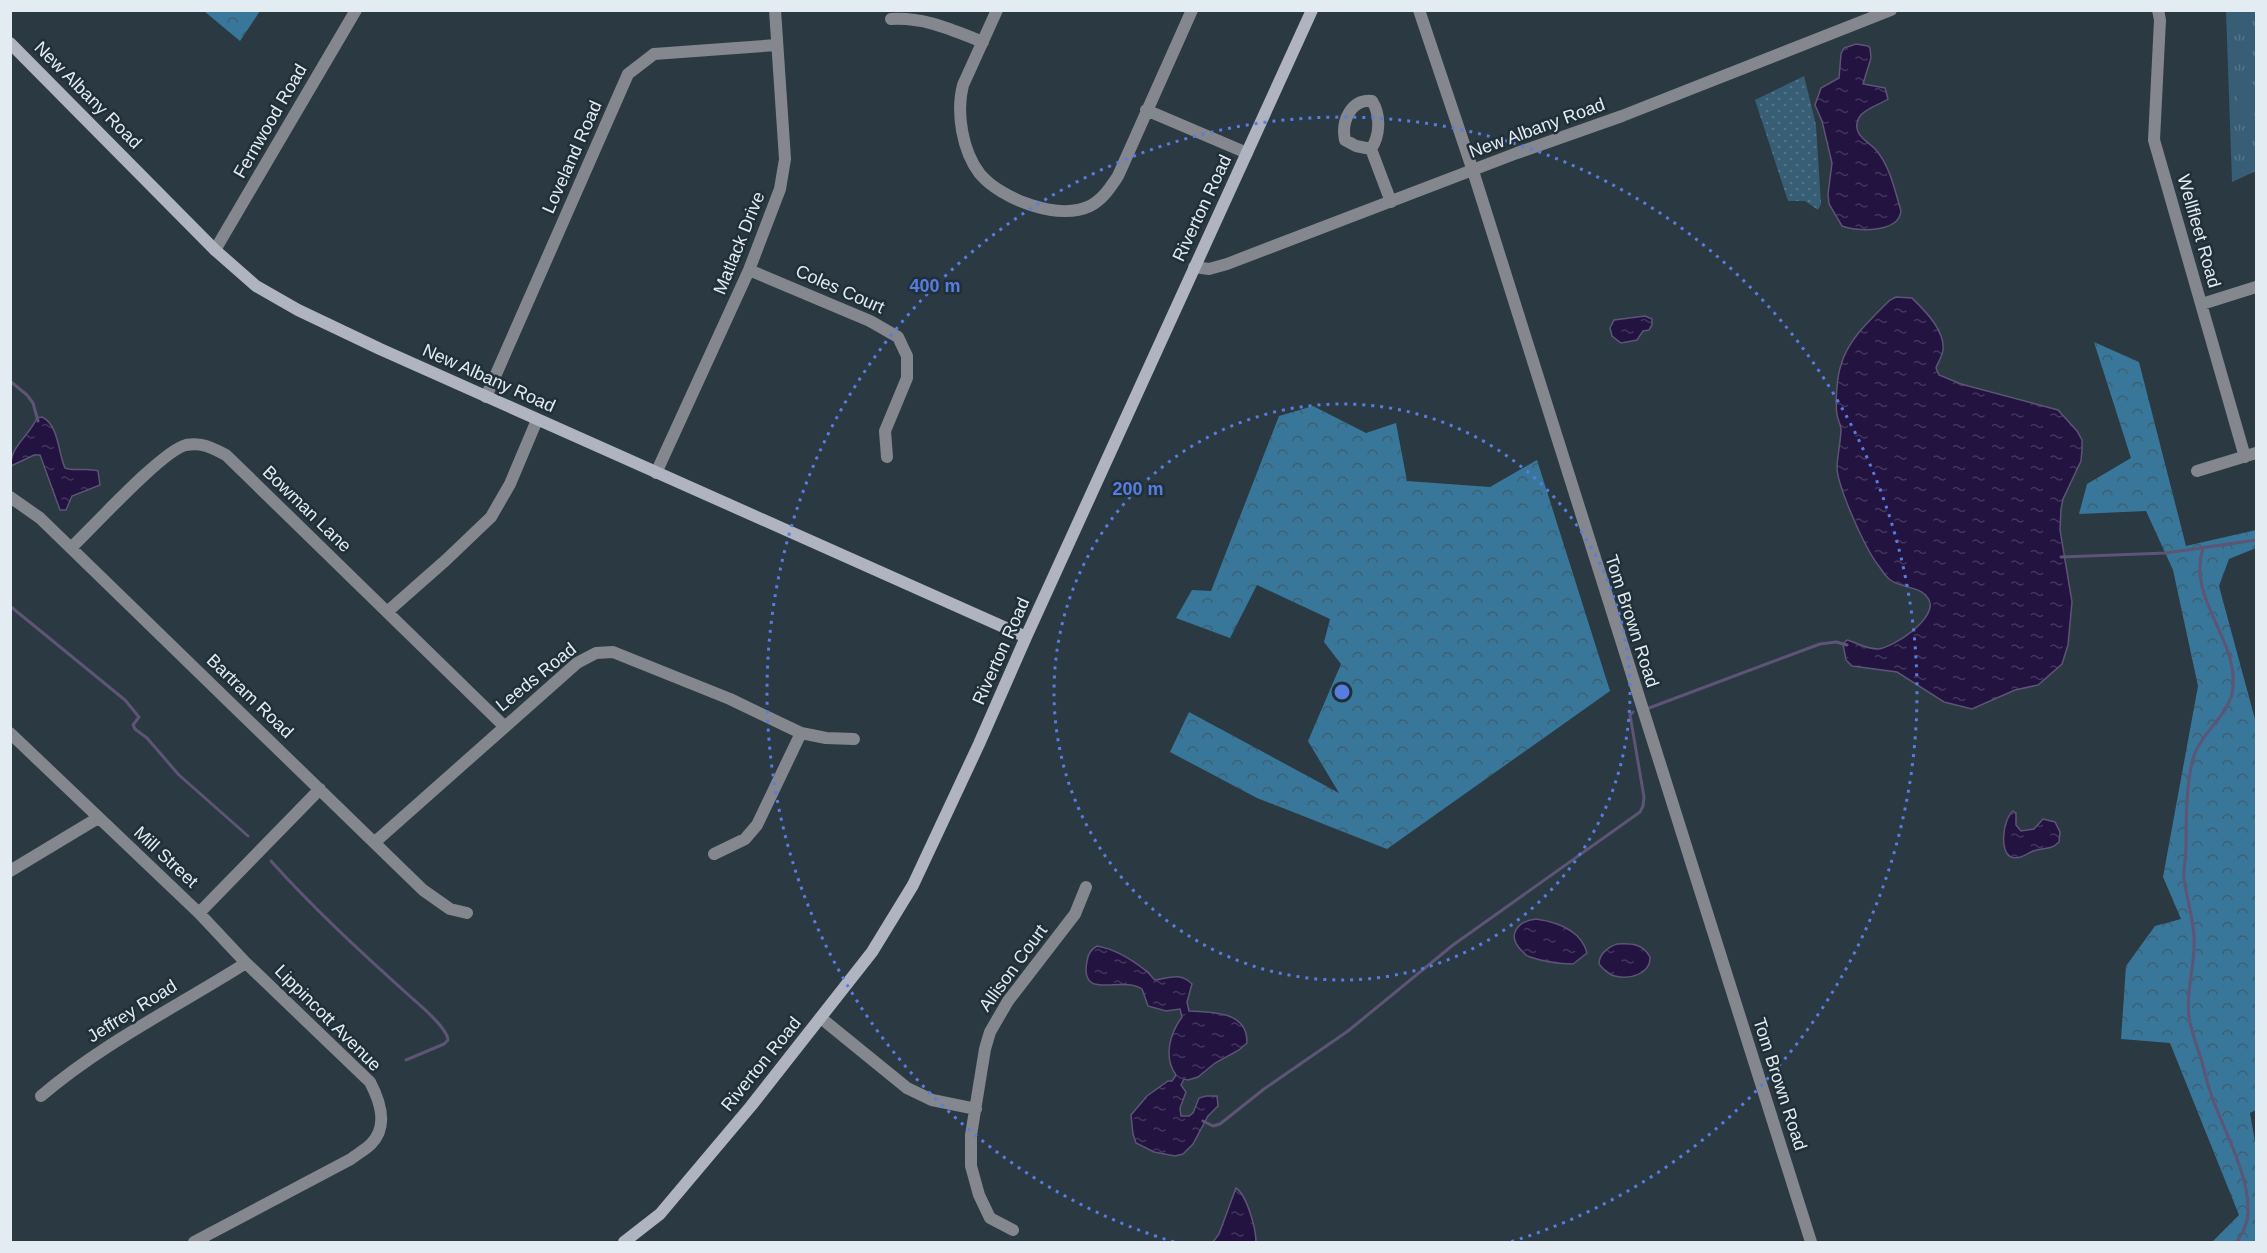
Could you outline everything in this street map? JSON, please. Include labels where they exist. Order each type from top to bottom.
[{"type":"main road","name":"Riverton Road","points":[[624,1242],[660,1214],[822,1018],[872,952],[913,885],[980,744],[1026,637],[1312,10]]},
{"type":"main road","name":"New Albany Road","points":[[10,44],[215,250],[256,286],[276,298],[341,331],[486,397],[1026,637]]},
{"type":"street","name":"Fernwood Road","points":[[215,250],[356,10]]},
{"type":"street","name":"Matlack Drive","points":[[656,473],[749,270],[780,189],[785,159],[775,10]]},
{"type":"street","points":[[997,10],[960,96],[960,117],[969,156],[979,173],[992,186],[1040,208],[1060,212],[1090,206],[1106,194],[1118,176],[1192,10]]},
{"type":"street","name":"Tom Brown Road","points":[[1419,10],[1473,171],[1811,1242]]},
{"type":"street","name":"New Albany Road","points":[[1194,267],[1209,269],[1227,264],[1652,104],[1891,10]]},
{"type":"street","name":"Wellfleet Road","points":[[2157,10],[2160,20],[2154,140],[2202,304],[2251,455]]},
{"type":"street","points":[[891,19],[909,18],[931,22],[983,42]]},
{"type":"street","name":"Loveland Road","points":[[486,397],[628,74],[654,54],[777,45]]},
{"type":"street","points":[[1146,110],[1247,153]]},
{"type":"street","points":[[1371,149],[1391,202]]},
{"type":"street","name":"Coles Court","points":[[749,270],[870,321],[898,337],[907,356],[908,378],[885,431],[887,457]]},
{"type":"street","points":[[2202,304],[2256,287]]},
{"type":"street","points":[[387,612],[447,560],[491,517],[510,484],[537,420]]},
{"type":"street","name":"Bowman Lane","points":[[72,548],[161,460],[184,446],[206,445],[226,455],[504,726]]},
{"type":"street","points":[[2197,471],[2251,455]]},
{"type":"street","name":"Bartram Road","points":[[10,497],[34,513],[72,548],[432,897],[450,909],[467,914]]},
{"type":"street","name":"Leeds Road","points":[[375,842],[577,663],[605,651],[613,652],[730,699],[801,733],[826,738],[854,739]]},
{"type":"street","name":"Mill Street","points":[[10,733],[199,913],[320,789]]},
{"type":"street","points":[[714,854],[745,839],[757,825],[801,733]]},
{"type":"street","points":[[10,871],[98,818]]},
{"type":"street","name":"Allison Court","points":[[1013,1230],[990,1218],[979,1195],[971,1166],[971,1135],[985,1049],[990,1032],[1008,1001],[1076,914],[1086,887]]},
{"type":"street","name":"Lippincott Avenue","points":[[194,1242],[351,1159],[372,1144],[382,1123],[380,1100],[370,1082],[246,963],[199,913]]},
{"type":"street","name":"Jeffrey Road","points":[[41,1096],[63,1077],[98,1054],[246,963]]},
{"type":"street","points":[[822,1018],[907,1089],[932,1100],[976,1109]]},
{"type":"green space","points":[[204,11],[260,11],[240,41]]},
{"type":"green space","points":[[2226,11],[2256,11],[2256,171],[2232,182]]},
{"type":"green space","points":[[1804,76],[1816,125],[1821,204],[1818,210],[1805,201],[1788,201],[1755,100]]},
{"type":"green space","points":[[2241,82],[2256,85],[2254,120],[2234,117]]},
{"type":"green space","points":[[2094,342],[2139,362],[2186,546],[2256,530],[2256,548],[2229,559],[2219,586],[2256,723],[2256,1110],[2250,1113],[2256,1148],[2256,1242],[2212,1242],[2239,1215],[2170,1043],[2121,1039],[2126,966],[2155,926],[2181,919],[2163,877],[2198,686],[2173,570],[2146,511],[2079,514],[2087,484],[2131,458]]},
{"type":"green space","points":[[1313,406],[1366,433],[1396,423],[1407,481],[1490,487],[1537,460],[1610,691],[1387,849],[1257,798],[1170,752],[1189,712],[1339,793],[1308,741],[1341,664],[1324,642],[1330,619],[1257,585],[1230,638],[1176,618],[1192,590],[1211,591],[1279,416]]},
{"type":"water","points":[[1856,44],[1870,48],[1871,58],[1863,84],[1885,88],[1888,99],[1860,116],[1857,130],[1885,163],[1901,211],[1899,218],[1893,223],[1867,230],[1842,226],[1829,204],[1832,163],[1822,121],[1815,105],[1821,88],[1839,78],[1841,54],[1844,48]]},
{"type":"water","points":[[1896,297],[1912,298],[1928,315],[1941,335],[1942,353],[1936,368],[1939,375],[1961,384],[2058,410],[2082,440],[2081,461],[2063,499],[2061,509],[2060,530],[2072,602],[2068,645],[2062,664],[2038,685],[2015,690],[1972,709],[1944,702],[1897,672],[1852,666],[1846,660],[1843,644],[1847,640],[1870,648],[1885,647],[1903,638],[1921,623],[1930,607],[1925,595],[1916,589],[1894,582],[1878,565],[1853,518],[1837,469],[1841,428],[1837,415],[1836,397],[1838,376],[1844,355],[1861,330],[1890,300]]},
{"type":"water","points":[[1645,316],[1652,319],[1652,325],[1649,330],[1643,331],[1637,340],[1621,343],[1612,336],[1610,328],[1614,320]]},
{"type":"water","points":[[42,417],[52,426],[65,468],[98,471],[100,485],[72,496],[66,510],[60,510],[40,455],[34,455],[11,466],[17,447],[37,418]]},
{"type":"water","points":[[2013,811],[2016,813],[2016,825],[2021,831],[2034,829],[2043,819],[2055,822],[2060,832],[2059,842],[2053,847],[2033,851],[2020,857],[2011,857],[2005,849],[2004,835],[2007,821]]},
{"type":"water","points":[[1536,919],[1567,928],[1579,938],[1587,953],[1573,964],[1527,956],[1517,945],[1514,935],[1519,926]]},
{"type":"water","points":[[1617,944],[1632,944],[1644,949],[1650,957],[1647,968],[1643,972],[1627,977],[1606,972],[1599,964],[1602,954]]},
{"type":"water","points":[[1097,946],[1110,949],[1128,958],[1147,971],[1155,980],[1179,977],[1188,980],[1192,984],[1187,1002],[1189,1011],[1227,1015],[1242,1025],[1246,1032],[1247,1043],[1239,1050],[1215,1063],[1198,1077],[1184,1079],[1181,1085],[1186,1092],[1180,1108],[1181,1116],[1189,1116],[1193,1113],[1199,1098],[1206,1096],[1217,1096],[1218,1106],[1208,1116],[1193,1144],[1183,1154],[1175,1156],[1154,1152],[1136,1143],[1131,1115],[1147,1096],[1168,1081],[1172,1081],[1176,1075],[1169,1053],[1171,1038],[1182,1017],[1180,1009],[1166,1011],[1148,1006],[1142,989],[1133,985],[1104,985],[1089,981],[1086,973],[1087,958],[1091,950]]},
{"type":"water","points":[[1236,1188],[1244,1198],[1253,1221],[1256,1242],[1213,1242],[1219,1234]]},
{"type":"waterway","points":[[10,381],[33,403],[38,421]]},
{"type":"waterway","points":[[2061,557],[2166,553],[2256,540]]},
{"type":"waterway","points":[[2203,548],[2200,567],[2202,584],[2228,651],[2233,687],[2227,705],[2199,744],[2190,774],[2184,875],[2194,948],[2188,1002],[2191,1028],[2211,1094],[2242,1172],[2248,1200],[2248,1217],[2237,1242]]},
{"type":"waterway","points":[[10,606],[125,700],[139,717],[133,725],[135,729],[147,738],[179,775],[248,836]]},
{"type":"waterway","points":[[1649,708],[1820,644],[1836,642],[1847,645]]},
{"type":"waterway","points":[[1203,1121],[1213,1126],[1220,1124],[1264,1089],[1348,1031],[1453,945],[1640,812],[1644,797],[1630,715],[1633,712]]},
{"type":"waterway","points":[[271,861],[322,915],[428,1012],[447,1035],[448,1040],[444,1044],[406,1060]]}]
